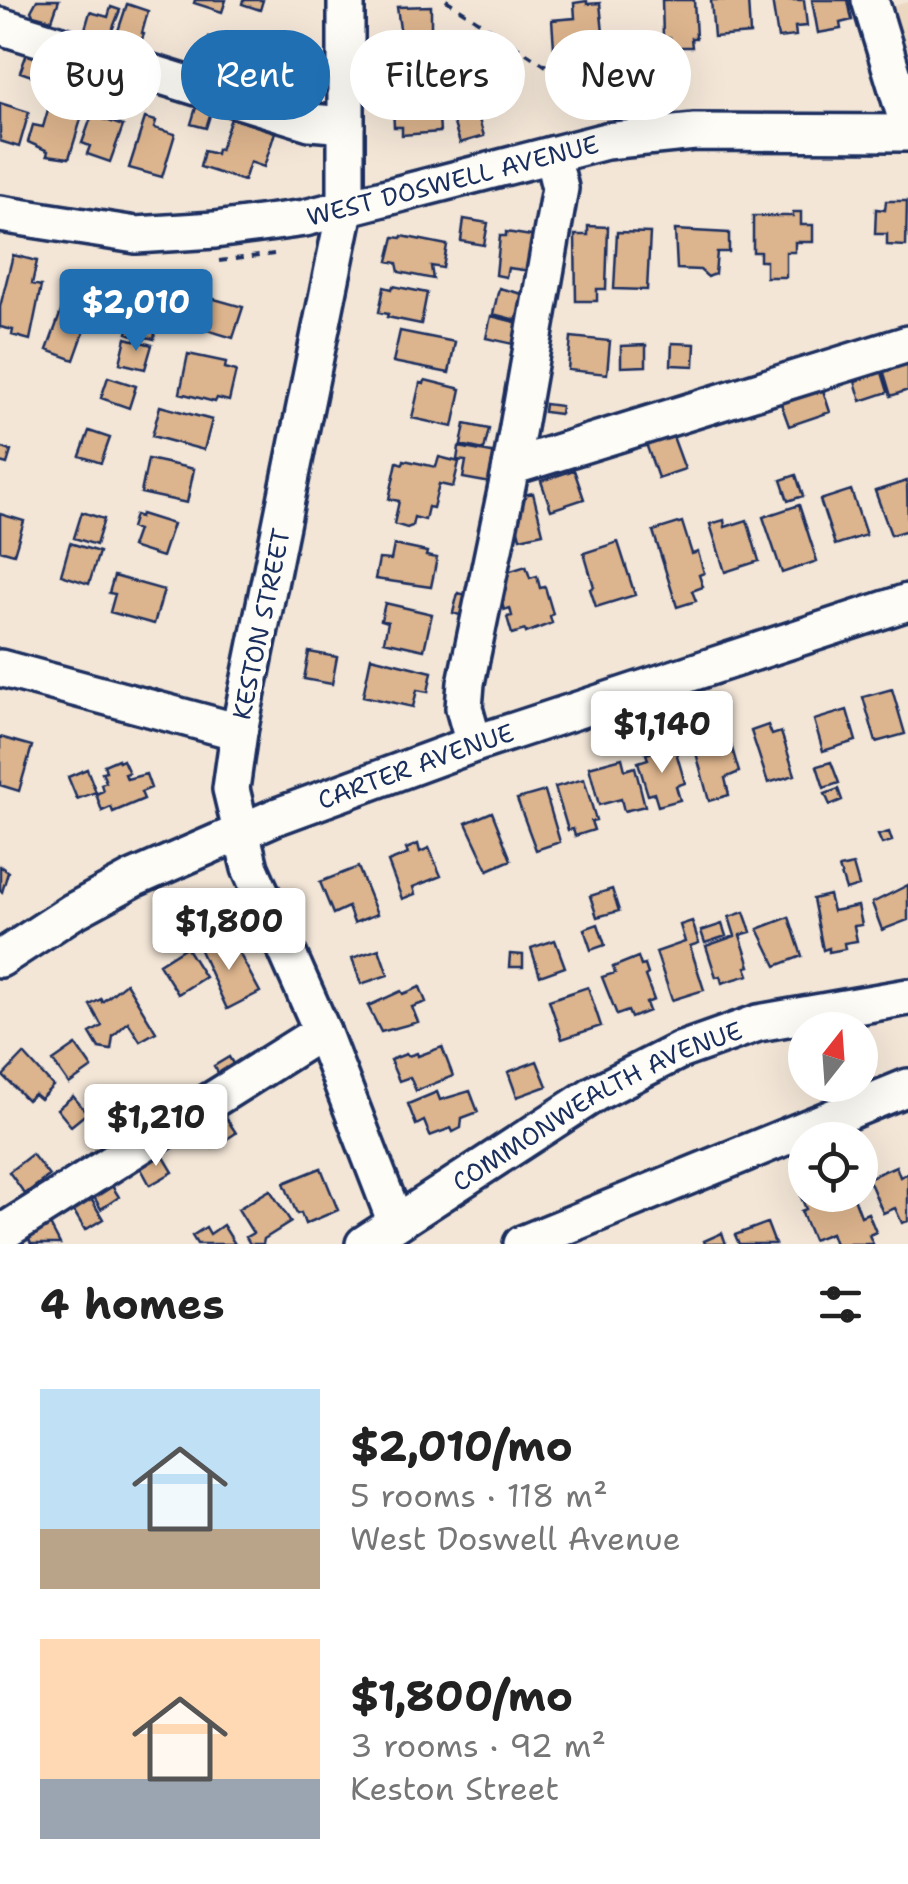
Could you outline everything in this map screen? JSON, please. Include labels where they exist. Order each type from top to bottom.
[{"type":"street","name":"KESTON STREET","points":[[346,0],[346,205],[239,732],[231,789],[250,868],[322,1031],[396,1223]]},
{"type":"street","points":[[870,0],[908,125]]},
{"type":"street","points":[[0,26],[310,122],[346,124]]},
{"type":"street","name":"WEST DOSWELL AVENUE","points":[[0,214],[136,235],[215,230],[305,218],[552,155],[652,134],[908,133]]},
{"type":"street","points":[[474,744],[464,708],[466,683],[512,467],[560,188],[552,155]]},
{"type":"street","points":[[512,467],[908,344]]},
{"type":"street","name":"CARTER AVENUE","points":[[0,958],[72,912],[134,879],[275,817],[474,744],[908,602]]},
{"type":"street","points":[[0,668],[239,732]]},
{"type":"street","name":"COMMONWEALTH AVENUE","points":[[364,1244],[594,1094],[679,1052],[758,1024],[908,997]]},
{"type":"street","points":[[0,1234],[322,1031]]},
{"type":"street","points":[[522,1244],[908,1087]]},
{"type":"path","points":[[446,0],[652,134]]},
{"type":"shaded area","points":[[908,2],[908,91],[880,10]]},
{"type":"building","points":[[37,0],[59,0],[52,20],[33,15]]},
{"type":"building","points":[[226,0],[222,12],[194,3]]},
{"type":"building","points":[[243,0],[263,0],[260,10],[242,4]]},
{"type":"building","points":[[662,0],[694,0],[696,38],[691,38],[691,30],[663,30]]},
{"type":"building","points":[[711,0],[748,0],[750,34],[714,37]]},
{"type":"building","points":[[772,0],[804,0],[807,26],[795,27],[796,36],[778,38]]},
{"type":"building","points":[[812,0],[848,0],[852,20],[840,23],[841,29],[818,33]]},
{"type":"building","points":[[574,3],[600,3],[603,30],[553,30],[552,20],[575,18]]},
{"type":"building","points":[[127,4],[148,11],[143,30],[118,30]]},
{"type":"building","points":[[431,6],[431,30],[400,30],[397,7]]},
{"type":"building","points":[[111,7],[120,10],[112,30],[85,30],[90,12],[108,17]]},
{"type":"building","points":[[29,48],[30,48],[30,75],[20,72]]},
{"type":"building","points":[[0,103],[29,112],[19,147],[0,141]]},
{"type":"building","points":[[45,120],[81,120],[69,158],[47,155],[48,151],[28,142],[33,125],[43,127]]},
{"type":"building","points":[[90,120],[123,126],[110,162],[87,154],[90,146],[82,143]]},
{"type":"building","points":[[144,120],[156,121],[154,128],[175,134],[162,177],[129,168]]},
{"type":"building","points":[[192,120],[209,120],[206,128],[191,124]]},
{"type":"building","points":[[230,120],[275,132],[264,167],[250,162],[244,181],[200,167],[204,151],[216,154]]},
{"type":"building","points":[[394,120],[439,120],[440,132],[402,135],[402,127],[394,127]]},
{"type":"building","points":[[479,120],[484,136],[460,143],[453,121]]},
{"type":"building","points":[[886,201],[907,201],[906,246],[887,245],[887,234],[875,234],[876,209],[885,210]]},
{"type":"building","points":[[793,212],[801,212],[801,225],[813,225],[813,242],[795,242],[795,252],[786,252],[786,277],[766,277],[766,261],[760,261],[760,252],[753,252],[753,216],[793,216]]},
{"type":"building","points":[[464,219],[488,223],[484,245],[461,241]]},
{"type":"building","points":[[588,226],[608,227],[606,289],[597,289],[597,301],[576,301],[575,235],[588,235]]},
{"type":"building","points":[[675,230],[729,233],[729,252],[717,252],[715,274],[708,277],[700,270],[677,269]]},
{"type":"building","points":[[506,232],[544,238],[538,272],[508,268],[506,277],[496,275],[500,236],[506,236]]},
{"type":"building","points":[[617,232],[650,233],[647,290],[614,289]]},
{"type":"building","points":[[394,237],[447,245],[443,268],[431,266],[433,279],[399,272],[397,263],[388,261]]},
{"type":"building","points":[[13,255],[37,261],[32,284],[41,286],[30,340],[0,327],[0,307]]},
{"type":"building","points":[[384,287],[427,293],[421,324],[379,312]]},
{"type":"building","points":[[151,288],[174,295],[167,315],[159,312],[154,339],[145,339],[127,333],[139,295],[147,298]]},
{"type":"building","points":[[499,288],[530,296],[524,322],[493,314]]},
{"type":"building","points":[[179,294],[198,300],[200,295],[243,307],[233,338],[173,314]]},
{"type":"building","points":[[67,295],[94,304],[74,360],[47,350]]},
{"type":"building","points":[[491,316],[523,324],[518,345],[486,338]]},
{"type":"building","points":[[400,331],[455,342],[449,373],[393,362]]},
{"type":"building","points":[[571,337],[610,341],[607,374],[568,370]]},
{"type":"building","points":[[126,338],[152,345],[145,369],[120,363]]},
{"type":"building","points":[[672,343],[695,344],[694,366],[671,365]]},
{"type":"building","points":[[646,345],[646,366],[621,367],[621,346]]},
{"type":"building","points":[[188,354],[226,362],[225,368],[236,371],[229,401],[217,398],[215,402],[180,393]]},
{"type":"building","points":[[908,358],[908,390],[891,396],[882,366]]},
{"type":"building","points":[[880,366],[888,392],[861,401],[853,375]]},
{"type":"building","points":[[108,377],[136,386],[129,408],[101,398]]},
{"type":"building","points":[[425,380],[461,389],[453,427],[412,418],[420,383]]},
{"type":"building","points":[[821,384],[830,412],[789,426],[779,398]]},
{"type":"building","points":[[545,404],[561,406],[560,414],[544,412]]},
{"type":"building","points":[[160,406],[212,420],[204,450],[152,436]]},
{"type":"building","points":[[465,424],[489,429],[484,450],[461,445]]},
{"type":"building","points":[[89,431],[110,438],[101,463],[80,456]]},
{"type":"building","points":[[671,431],[685,469],[658,478],[645,441]]},
{"type":"building","points":[[0,447],[11,451],[7,464],[0,462]]},
{"type":"building","points":[[459,447],[497,454],[491,483],[463,478],[466,461],[457,460]]},
{"type":"building","points":[[439,457],[459,462],[453,487],[439,484],[433,508],[428,507],[425,520],[414,517],[412,526],[407,528],[394,524],[399,501],[389,499],[397,462],[436,467]]},
{"type":"building","points":[[148,459],[194,469],[187,503],[141,493]]},
{"type":"building","points":[[574,470],[584,499],[551,510],[541,481]]},
{"type":"building","points":[[796,475],[803,496],[788,501],[781,480]]},
{"type":"building","points":[[907,481],[908,530],[891,535],[875,491]]},
{"type":"building","points":[[851,490],[866,535],[835,545],[820,500]]},
{"type":"building","points":[[533,493],[543,533],[520,538],[510,498]]},
{"type":"building","points":[[799,505],[817,561],[782,573],[763,517]]},
{"type":"building","points":[[82,512],[104,519],[96,545],[74,538]]},
{"type":"building","points":[[0,514],[24,521],[14,554],[0,550]]},
{"type":"building","points":[[135,515],[173,524],[162,557],[131,547],[137,530],[131,528]]},
{"type":"building","points":[[724,520],[725,527],[747,520],[759,561],[725,572],[710,524]]},
{"type":"building","points":[[682,522],[692,554],[698,552],[704,573],[699,575],[703,587],[692,591],[696,601],[677,607],[653,531]]},
{"type":"building","points":[[618,542],[635,595],[596,607],[584,553]]},
{"type":"building","points":[[70,543],[99,552],[89,584],[61,575]]},
{"type":"building","points":[[394,545],[437,558],[431,587],[375,579],[379,559],[391,560]]},
{"type":"building","points":[[526,566],[530,578],[537,576],[540,588],[545,587],[552,623],[512,634],[507,617],[512,616],[510,608],[504,610],[498,588],[505,586],[501,574]]},
{"type":"building","points":[[114,576],[164,590],[154,624],[110,612],[115,594],[109,593]]},
{"type":"building","points":[[458,593],[471,596],[466,617],[453,613]]},
{"type":"building","points":[[385,603],[432,614],[424,650],[384,641],[388,622],[381,620]]},
{"type":"building","points":[[309,652],[337,657],[332,684],[304,679]]},
{"type":"building","points":[[371,657],[432,672],[428,692],[417,690],[413,707],[363,696]]},
{"type":"building","points":[[892,689],[905,734],[876,742],[863,697]]},
{"type":"building","points":[[847,710],[856,741],[823,751],[814,720]]},
{"type":"building","points":[[768,725],[772,735],[781,732],[795,775],[768,783],[751,731]]},
{"type":"building","points":[[723,733],[725,739],[729,738],[739,772],[725,778],[729,795],[709,801],[696,740]]},
{"type":"building","points":[[0,737],[32,746],[19,791],[0,785]]},
{"type":"building","points":[[665,748],[667,754],[676,752],[685,783],[676,786],[680,800],[658,806],[654,793],[648,795],[638,762],[648,759],[646,754]]},
{"type":"building","points":[[622,758],[625,770],[635,767],[645,806],[624,811],[621,799],[599,805],[589,767]]},
{"type":"building","points":[[123,760],[129,773],[125,774],[127,779],[146,774],[151,788],[141,792],[144,799],[113,812],[111,807],[102,811],[96,794],[103,791],[101,784],[106,782],[104,765]]},
{"type":"building","points":[[831,762],[839,783],[824,788],[817,766]]},
{"type":"building","points":[[87,769],[96,792],[77,799],[68,777]]},
{"type":"building","points":[[584,779],[596,820],[591,821],[594,830],[575,836],[573,829],[568,830],[555,787]]},
{"type":"building","points":[[838,789],[842,800],[830,805],[825,794]]},
{"type":"building","points":[[545,791],[560,842],[536,850],[517,799]]},
{"type":"building","points":[[492,812],[511,860],[488,870],[466,823]]},
{"type":"building","points":[[889,832],[892,841],[882,844],[878,835]]},
{"type":"building","points":[[418,844],[420,852],[429,848],[441,876],[413,887],[415,894],[402,899],[388,862],[408,854],[406,849]]},
{"type":"building","points":[[853,865],[859,886],[846,890],[839,868]]},
{"type":"building","points":[[0,866],[8,872],[2,892],[0,891]]},
{"type":"building","points":[[358,867],[377,914],[354,923],[348,907],[333,914],[320,882]]},
{"type":"building","points":[[908,885],[908,920],[882,930],[872,903]]},
{"type":"building","points":[[612,889],[619,911],[597,917],[590,896]]},
{"type":"building","points":[[829,895],[833,911],[858,906],[862,925],[854,926],[857,941],[844,943],[845,949],[829,952],[829,948],[823,950],[813,899]]},
{"type":"building","points":[[744,912],[751,932],[740,935],[749,975],[722,983],[720,976],[716,977],[706,946],[735,936],[729,917]]},
{"type":"building","points":[[789,917],[802,956],[776,966],[758,929]]},
{"type":"building","points":[[692,921],[699,943],[690,946],[704,990],[672,1000],[656,952],[685,942],[680,925]]},
{"type":"building","points":[[598,924],[605,945],[591,950],[584,929]]},
{"type":"building","points":[[722,924],[726,936],[705,943],[701,931]]},
{"type":"building","points":[[221,936],[230,953],[237,949],[260,992],[227,1009],[199,948]]},
{"type":"building","points":[[555,940],[565,967],[540,976],[531,948]]},
{"type":"building","points":[[186,947],[205,977],[178,994],[159,964]]},
{"type":"building","points":[[379,949],[388,975],[361,984],[352,958]]},
{"type":"building","points":[[510,954],[523,955],[523,967],[509,967]]},
{"type":"building","points":[[638,957],[641,966],[645,965],[654,1000],[646,1003],[649,1011],[631,1018],[628,1011],[617,1015],[602,977],[615,973],[613,967]]},
{"type":"building","points":[[126,983],[156,1032],[140,1041],[128,1022],[113,1036],[111,1050],[99,1048],[90,1033],[102,1026],[90,1005],[101,999],[102,1002]]},
{"type":"building","points":[[420,987],[426,1002],[412,1007],[418,1022],[381,1032],[368,1006]]},
{"type":"building","points":[[588,987],[601,1026],[562,1039],[549,1000]]},
{"type":"building","points":[[76,1045],[92,1068],[69,1084],[53,1061]]},
{"type":"building","points":[[442,1047],[453,1076],[416,1091],[410,1077],[399,1081],[390,1060]]},
{"type":"building","points":[[24,1054],[53,1086],[40,1099],[34,1094],[27,1100],[3,1076]]},
{"type":"building","points":[[229,1057],[237,1070],[222,1079],[214,1066]]},
{"type":"building","points":[[537,1061],[547,1086],[517,1097],[508,1072]]},
{"type":"building","points":[[470,1091],[478,1112],[462,1118],[461,1128],[430,1136],[424,1121],[416,1125],[408,1104],[437,1092],[440,1100]]},
{"type":"building","points":[[73,1096],[87,1113],[71,1126],[57,1109]]},
{"type":"building","points":[[221,1110],[236,1133],[213,1148],[198,1126]]},
{"type":"building","points":[[161,1152],[173,1172],[150,1185],[139,1165]]},
{"type":"building","points":[[32,1154],[49,1176],[25,1194],[9,1172]]},
{"type":"building","points":[[896,1166],[900,1177],[908,1173],[908,1221],[902,1223],[895,1208],[883,1213],[878,1201],[878,1174]]},
{"type":"building","points":[[321,1168],[338,1210],[305,1224],[284,1183]]},
{"type":"building","points":[[109,1181],[119,1197],[101,1209],[91,1192]]},
{"type":"building","points":[[270,1190],[291,1222],[264,1239],[263,1244],[250,1244],[246,1237],[253,1233],[238,1209]]},
{"type":"building","points":[[90,1197],[103,1219],[85,1230],[72,1208]]},
{"type":"building","points":[[801,1212],[859,1212],[861,1216],[868,1213],[876,1232],[869,1235],[873,1244],[835,1244],[831,1233],[813,1240]]},
{"type":"building","points":[[48,1221],[60,1244],[31,1244],[26,1232]]},
{"type":"building","points":[[767,1223],[775,1244],[739,1244],[735,1235]]},
{"type":"building","points":[[223,1225],[235,1244],[197,1244],[192,1236],[206,1227],[210,1234]]},
{"type":"building","points":[[722,1233],[726,1244],[705,1244],[704,1241]]}]
